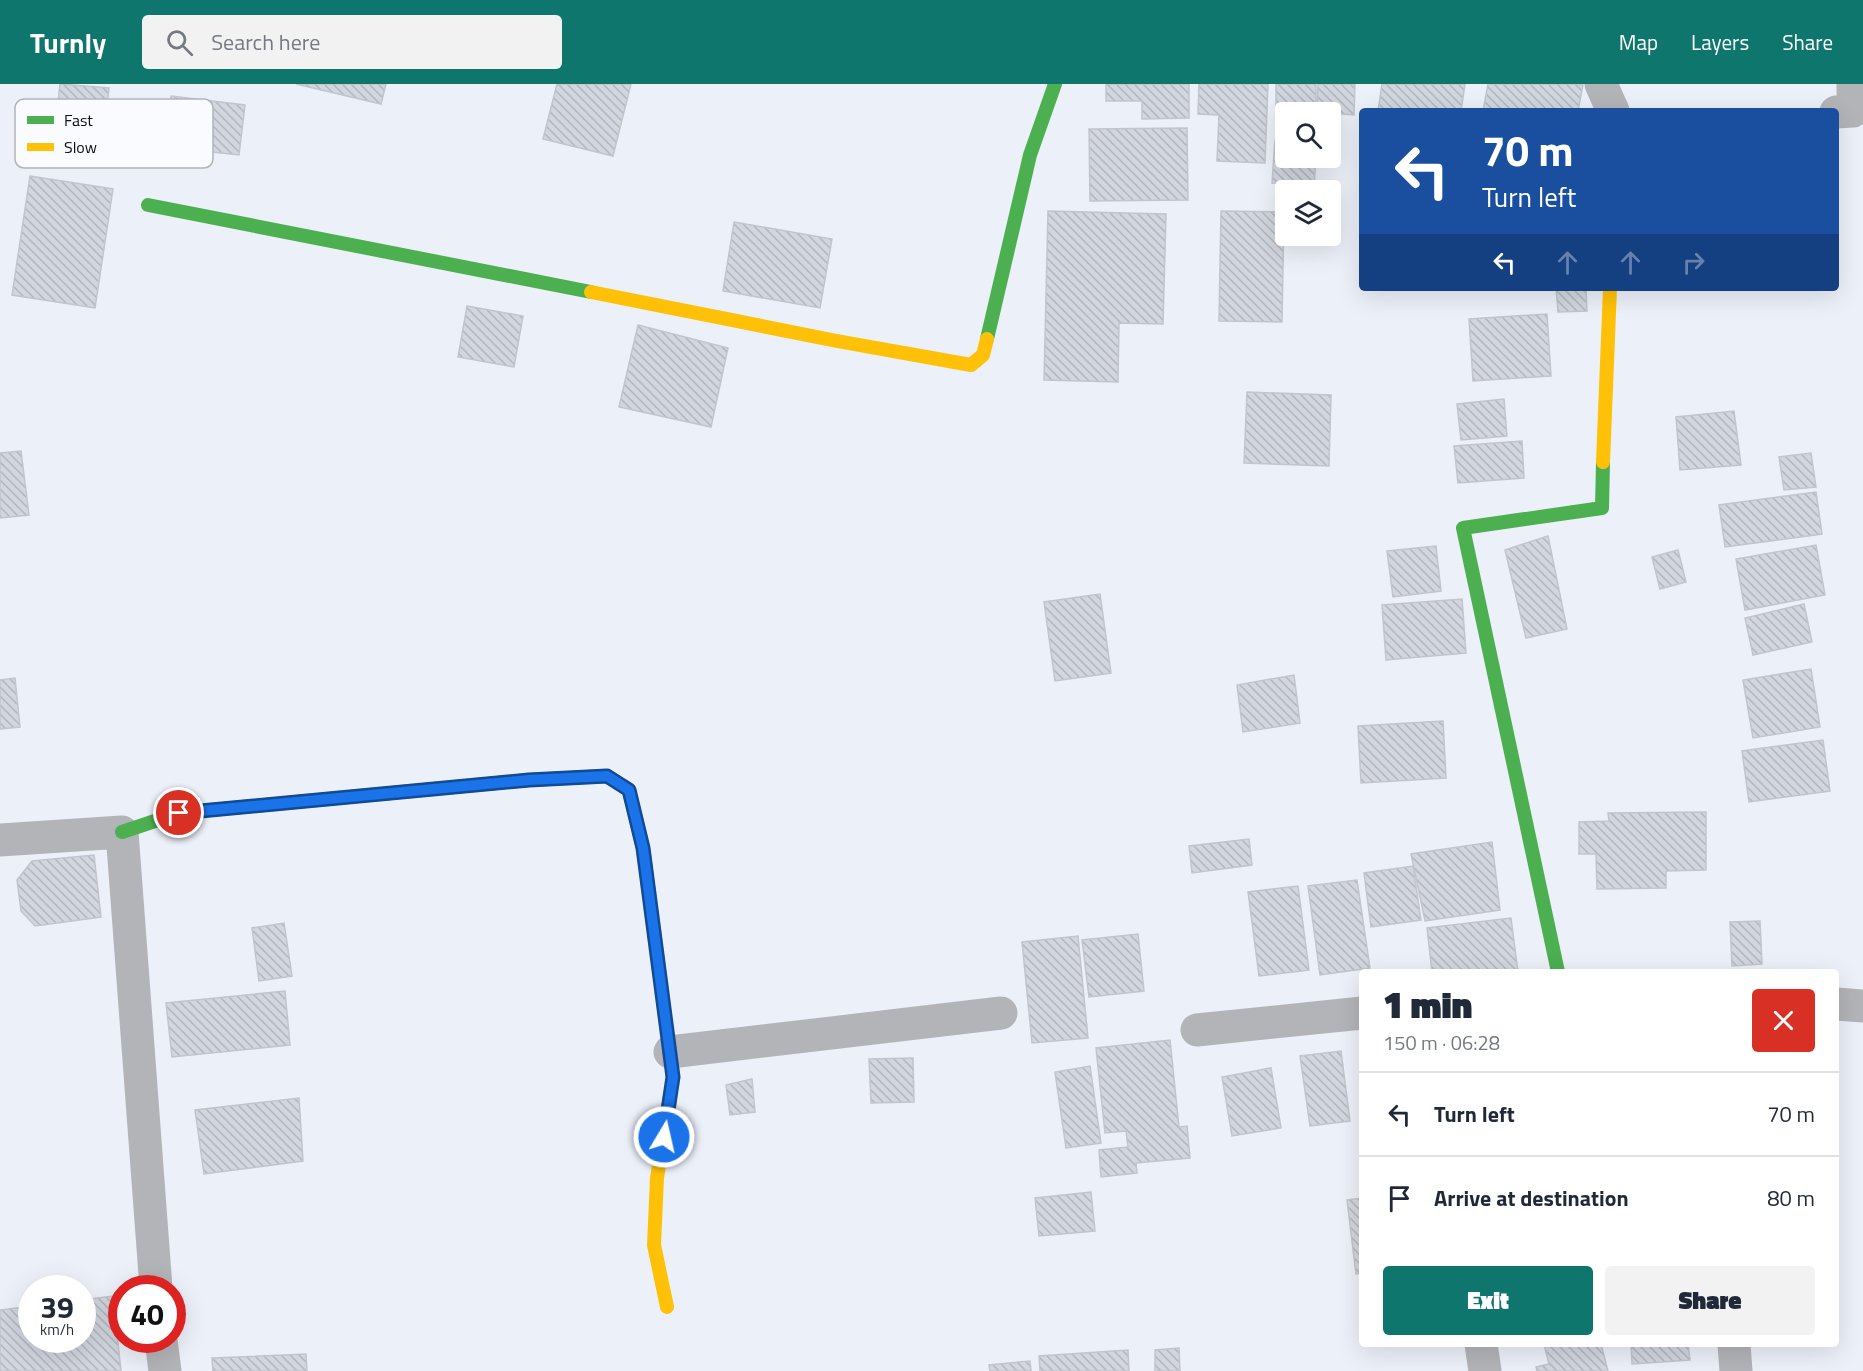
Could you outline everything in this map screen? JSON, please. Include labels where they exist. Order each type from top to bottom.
[{"type":"street","points":[[148,205],[825,339],[971,365],[983,355],[1030,155],[1055,84]]},
{"type":"street","points":[[1601,84],[1612,108]]},
{"type":"street","points":[[1839,112],[1853,111],[1852,84]]},
{"type":"street","points":[[1557,969],[1463,528],[1602,507],[1610,291]]},
{"type":"street","points":[[0,840],[122,832],[179,813],[529,780],[607,776],[629,790],[641,838],[673,1077],[657,1178],[654,1245],[667,1307]]},
{"type":"street","points":[[122,832],[155,1275]]},
{"type":"street","points":[[1839,1004],[1863,1006]]},
{"type":"street","points":[[670,1053],[1001,1013]]},
{"type":"street","points":[[1197,1030],[1359,1013]]},
{"type":"street","points":[[1481,1347],[1485,1371]]},
{"type":"street","points":[[1734,1347],[1736,1371]]},
{"type":"street","points":[[163,1353],[165,1371]]},
{"type":"building","points":[[60,84],[109,88],[108,99],[58,99]]},
{"type":"building","points":[[296,84],[386,84],[381,104]]},
{"type":"building","points":[[557,84],[631,84],[613,156],[543,139]]},
{"type":"building","points":[[1106,84],[1189,84],[1189,118],[1142,119],[1142,101],[1106,101]]},
{"type":"building","points":[[1199,84],[1268,84],[1265,163],[1217,161],[1219,115],[1198,114]]},
{"type":"building","points":[[1276,84],[1316,84],[1316,102],[1276,102]]},
{"type":"building","points":[[1318,84],[1355,84],[1354,115],[1341,114],[1341,102],[1317,102]]},
{"type":"building","points":[[1382,84],[1465,84],[1461,108],[1378,108]]},
{"type":"building","points":[[1488,84],[1583,85],[1579,108],[1484,108]]},
{"type":"building","points":[[171,96],[196,99],[171,99]]},
{"type":"building","points":[[213,101],[245,105],[239,155],[213,152]]},
{"type":"building","points":[[1187,128],[1188,200],[1090,201],[1089,129]]},
{"type":"building","points":[[1275,140],[1275,168],[1315,168],[1314,180],[1275,180],[1275,183],[1272,183]]},
{"type":"building","points":[[30,176],[113,189],[95,308],[12,295]]},
{"type":"building","points":[[1048,211],[1166,214],[1163,324],[1119,323],[1118,382],[1044,380]]},
{"type":"building","points":[[1221,211],[1275,212],[1275,246],[1283,246],[1282,322],[1219,321]]},
{"type":"building","points":[[734,222],[832,239],[820,308],[723,291]]},
{"type":"building","points":[[1556,291],[1586,291],[1587,311],[1558,312]]},
{"type":"building","points":[[467,306],[523,316],[514,367],[458,357]]},
{"type":"building","points":[[1547,314],[1551,376],[1473,381],[1469,319]]},
{"type":"building","points":[[638,325],[728,348],[711,427],[619,407]]},
{"type":"building","points":[[1247,392],[1331,395],[1329,466],[1244,463]]},
{"type":"building","points":[[1504,399],[1507,436],[1461,440],[1457,404]]},
{"type":"building","points":[[1734,411],[1741,465],[1680,470],[1676,417]]},
{"type":"building","points":[[1522,441],[1524,478],[1458,483],[1454,446]]},
{"type":"building","points":[[21,451],[29,515],[0,518],[0,453]]},
{"type":"building","points":[[1811,453],[1816,487],[1784,490],[1779,457]]},
{"type":"building","points":[[1816,492],[1822,534],[1725,547],[1719,505]]},
{"type":"building","points":[[1548,536],[1567,629],[1526,638],[1505,550]]},
{"type":"building","points":[[1816,545],[1825,595],[1745,610],[1736,559]]},
{"type":"building","points":[[1436,546],[1441,591],[1393,597],[1387,551]]},
{"type":"building","points":[[1678,550],[1686,582],[1660,589],[1652,557]]},
{"type":"building","points":[[1100,594],[1111,673],[1055,681],[1044,602]]},
{"type":"building","points":[[1462,599],[1466,653],[1386,660],[1382,605]]},
{"type":"building","points":[[1804,604],[1812,642],[1753,655],[1745,618]]},
{"type":"building","points":[[1811,669],[1820,727],[1753,738],[1743,680]]},
{"type":"building","points":[[1294,675],[1300,723],[1243,732],[1237,685]]},
{"type":"building","points":[[15,678],[20,727],[0,729],[0,680]]},
{"type":"building","points":[[1443,721],[1446,778],[1361,783],[1358,726]]},
{"type":"building","points":[[1823,740],[1830,791],[1749,802],[1742,751]]},
{"type":"building","points":[[1706,812],[1706,870],[1666,871],[1666,888],[1597,889],[1596,854],[1579,854],[1579,822],[1609,821],[1608,813]]},
{"type":"building","points":[[1249,839],[1252,865],[1192,873],[1189,846]]},
{"type":"building","points":[[1492,842],[1500,910],[1425,921],[1411,854]]},
{"type":"building","points":[[94,855],[101,917],[35,926],[21,911],[17,880],[32,861]]},
{"type":"building","points":[[1413,866],[1421,920],[1371,927],[1364,873]]},
{"type":"building","points":[[1357,880],[1370,968],[1320,975],[1308,886]]},
{"type":"building","points":[[1298,886],[1309,970],[1259,976],[1248,892]]},
{"type":"building","points":[[1511,918],[1518,969],[1432,969],[1427,928]]},
{"type":"building","points":[[1760,921],[1762,964],[1732,966],[1730,922]]},
{"type":"building","points":[[284,923],[292,976],[259,981],[252,928]]},
{"type":"building","points":[[1138,934],[1144,991],[1089,997],[1082,940]]},
{"type":"building","points":[[1078,936],[1088,1038],[1032,1043],[1022,942]]},
{"type":"building","points":[[285,991],[290,1045],[172,1057],[166,1003]]},
{"type":"building","points":[[1170,1040],[1179,1127],[1187,1126],[1190,1158],[1136,1163],[1137,1173],[1101,1177],[1099,1150],[1128,1147],[1126,1131],[1105,1133],[1096,1048]]},
{"type":"building","points":[[1341,1051],[1350,1121],[1310,1126],[1300,1056]]},
{"type":"building","points":[[913,1058],[914,1102],[871,1103],[869,1059]]},
{"type":"building","points":[[1090,1066],[1101,1143],[1066,1148],[1055,1072]]},
{"type":"building","points":[[1271,1068],[1281,1128],[1232,1136],[1222,1077]]},
{"type":"building","points":[[752,1079],[755,1112],[730,1115],[726,1085]]},
{"type":"building","points":[[299,1098],[303,1161],[204,1174],[195,1110]]},
{"type":"building","points":[[1091,1192],[1095,1231],[1039,1236],[1035,1198]]},
{"type":"building","points":[[1359,1198],[1359,1274],[1356,1274],[1347,1200]]},
{"type":"building","points":[[108,1297],[108,1353],[119,1353],[121,1371],[0,1371],[0,1310],[18,1308],[18,1353],[96,1353],[96,1298]]},
{"type":"building","points":[[1545,1347],[1602,1347],[1608,1371],[1537,1371],[1536,1367],[1549,1364]]},
{"type":"building","points":[[1631,1347],[1688,1347],[1690,1360],[1632,1364]]},
{"type":"building","points":[[1179,1348],[1180,1371],[1155,1371],[1155,1350]]},
{"type":"building","points":[[1128,1350],[1129,1371],[1040,1371],[1039,1356]]},
{"type":"building","points":[[306,1354],[307,1371],[213,1371],[212,1358]]},
{"type":"building","points":[[1030,1361],[1031,1371],[990,1371],[989,1365]]},
{"type":"traffic: fast","points":[[987,339],[1030,155],[1055,84]]},
{"type":"traffic: fast","points":[[148,205],[591,292]]},
{"type":"traffic: fast","points":[[1557,969],[1463,528],[1602,508],[1603,462]]},
{"type":"traffic: fast","points":[[122,832],[179,813],[529,780],[607,776],[629,790],[643,848],[659,970]]},
{"type":"traffic: slow","points":[[1603,462],[1610,291]]},
{"type":"traffic: slow","points":[[591,292],[971,365],[983,355],[987,339]]},
{"type":"traffic: slow","points":[[659,970],[673,1077],[657,1178],[654,1245],[667,1307]]},
{"type":"route","points":[[179,813],[529,780],[607,776],[629,790],[643,848],[673,1077],[664,1137]]}]
